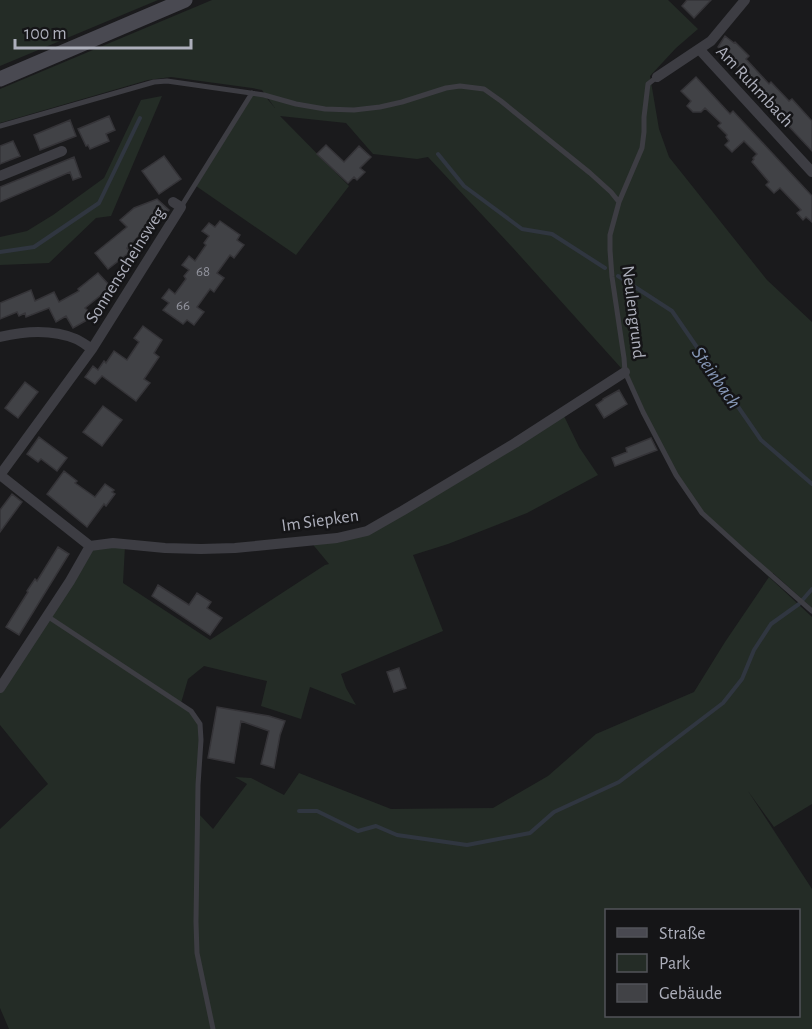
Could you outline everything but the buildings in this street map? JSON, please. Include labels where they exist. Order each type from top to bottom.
[{"type":"main road","points":[[0,79],[185,0]]},
{"type":"street","name":"Neulengrund","points":[[657,77],[711,41],[745,0]]},
{"type":"street","name":"Am Ruhmbach","points":[[699,50],[812,172]]},
{"type":"street","points":[[0,176],[62,152]]},
{"type":"street","name":"Sonnenscheinsweg","points":[[0,475],[92,349],[177,204]]},
{"type":"street","name":"Sonnenscheinsweg","points":[[0,337],[50,331],[77,339],[92,349]]},
{"type":"street","name":"Im Siepken","points":[[90,546],[113,543],[189,549],[235,548],[337,538],[367,531],[515,443],[625,372]]},
{"type":"street","points":[[0,475],[90,546],[70,581],[0,688]]},
{"type":"lane","name":"Neulengrund","points":[[657,77],[648,84],[642,148],[619,202],[610,235],[612,278],[625,372],[676,475],[702,513],[810,610]]},
{"type":"lane","points":[[0,126],[154,82],[167,81],[252,93],[325,109],[354,110],[380,107],[460,86],[484,89],[501,101],[590,173],[619,202]]},
{"type":"lane","points":[[177,204],[252,93]]},
{"type":"lane","points":[[47,616],[191,711],[200,724],[196,953],[213,1029]]},
{"type":"green space","points":[[0,0],[158,0],[0,66]]},
{"type":"green space","points":[[212,0],[668,0],[698,29],[676,48],[650,76],[659,129],[669,157],[767,280],[812,322],[812,608],[773,573],[769,577],[703,513],[676,475],[622,369],[428,157],[417,159],[373,154],[346,123],[280,116],[349,186],[296,255],[196,186],[252,93],[264,95],[275,108],[262,90],[171,77],[148,80],[0,123],[0,89]]},
{"type":"green space","points":[[162,96],[111,216],[96,218],[49,263],[0,265],[0,237],[27,231],[104,178],[141,100]]},
{"type":"green space","points":[[563,414],[579,447],[598,475],[527,513],[413,555],[443,631],[341,674],[356,705],[310,687],[301,719],[261,706],[267,681],[204,666],[188,679],[181,703],[191,711],[200,725],[198,813],[213,829],[247,784],[235,777],[251,778],[284,795],[299,773],[391,809],[493,808],[548,776],[596,734],[694,692],[769,577],[812,617],[812,804],[774,827],[748,791],[812,889],[812,1029],[9,1029],[0,1008],[0,829],[48,784],[0,725],[0,693],[91,547],[125,546],[123,583],[210,640],[329,564],[310,541],[368,532]]},
{"type":"waterway","points":[[0,252],[34,247],[99,203],[140,118]]},
{"type":"waterway","name":"Steinbach","points":[[438,154],[464,186],[522,229],[552,234],[605,268]]},
{"type":"waterway","name":"Steinbach","points":[[618,276],[672,311],[761,440],[812,484]]},
{"type":"waterway","points":[[299,811],[317,811],[358,831],[376,826],[397,835],[467,845],[530,833],[554,812],[619,782],[723,703],[742,679],[754,650],[771,624],[799,604],[812,589]]}]
